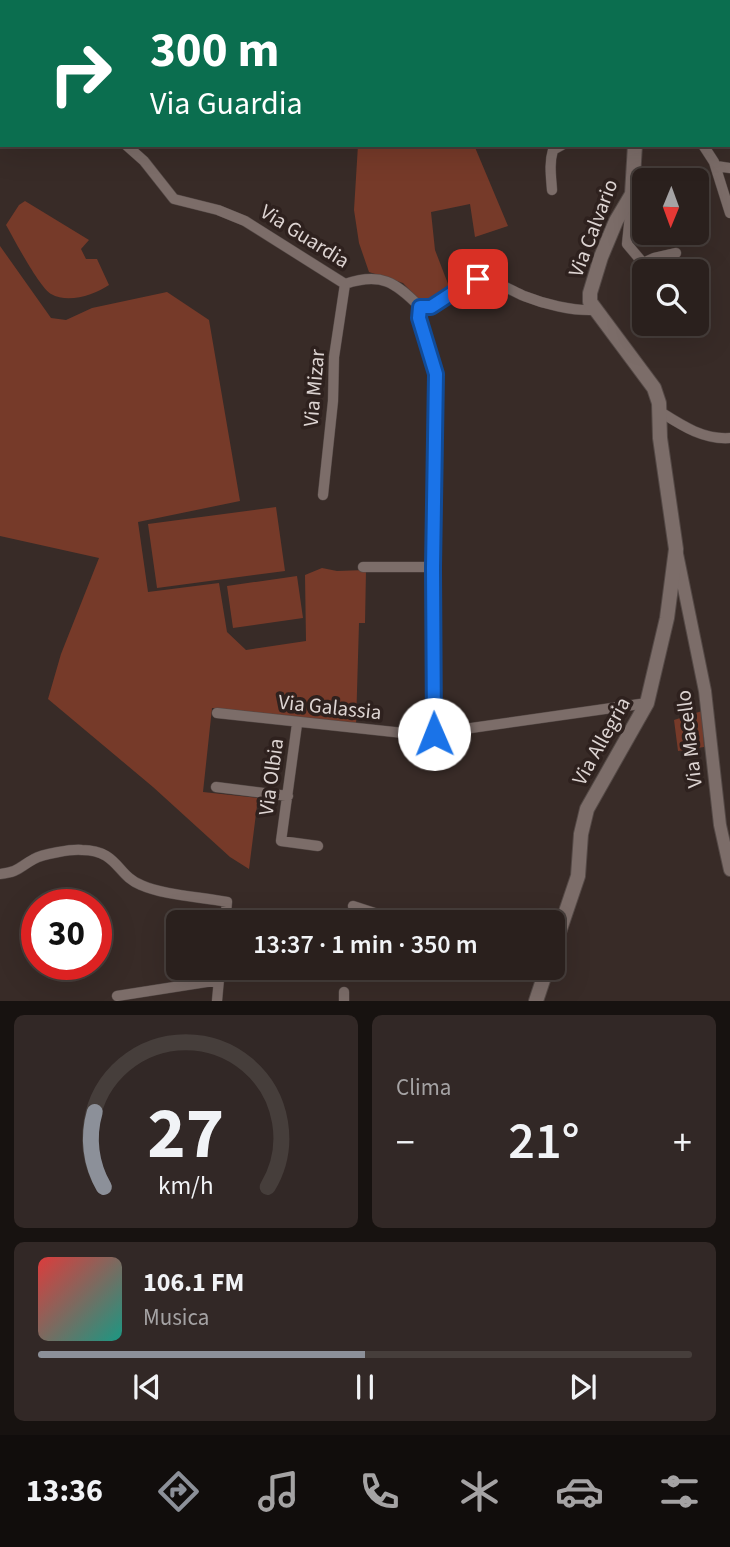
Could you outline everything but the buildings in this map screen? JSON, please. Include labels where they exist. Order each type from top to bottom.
[{"type":"main road","name":"Via Calvario","points":[[635,147],[635,168]]},
{"type":"main road","name":"Via Calvario","points":[[632,194],[616,221],[601,257],[590,293],[590,302],[654,388]]},
{"type":"main road","name":"Via Macello","points":[[654,388],[659,403],[660,438],[676,549]]},
{"type":"main road","name":"Via Allegria","points":[[565,914],[578,876],[581,834],[587,809],[647,703],[667,618],[676,549]]},
{"type":"main road","points":[[536,1001],[541,980]]},
{"type":"street","name":"Via Guardia","points":[[128,147],[176,201],[218,210],[245,221],[345,284],[370,278],[392,284],[402,289],[420,307]]},
{"type":"street","points":[[552,190],[551,156],[553,150],[558,147]]},
{"type":"street","points":[[704,147],[716,166],[730,213]]},
{"type":"street","points":[[716,166],[730,168]]},
{"type":"street","points":[[632,194],[627,244],[643,263],[676,253]]},
{"type":"street","points":[[434,734],[436,374],[419,318],[420,307],[431,307],[478,279],[528,298],[582,311],[594,310]]},
{"type":"street","name":"Via Mizar","points":[[323,495],[333,401],[334,357],[345,284]]},
{"type":"street","points":[[659,411],[708,437],[730,438]]},
{"type":"street","name":"Via Macello","points":[[676,549],[705,691],[715,783],[730,870]]},
{"type":"street","points":[[363,567],[433,568]]},
{"type":"street","name":"Via Galassia","points":[[217,713],[408,736],[647,703]]},
{"type":"street","name":"Via Olbia","points":[[297,724],[281,841],[318,846]]},
{"type":"street","points":[[216,788],[288,796]]},
{"type":"street","points":[[0,874],[13,873],[35,858],[80,849],[90,850],[112,859],[139,885],[227,902],[226,910]]},
{"type":"street","points":[[353,906],[365,910]]},
{"type":"street","points":[[117,996],[219,980],[217,1001]]},
{"type":"shaded area","points":[[358,147],[475,147],[508,226],[475,237],[470,204],[431,212],[435,250],[450,289],[430,303],[421,302],[403,283],[369,272],[359,243],[354,210]]},
{"type":"shaded area","points":[[25,201],[89,240],[81,249],[86,259],[97,259],[109,285],[89,295],[73,298],[58,297],[46,290],[6,225],[19,205]]},
{"type":"shaded area","points":[[0,246],[51,318],[66,320],[92,308],[167,292],[209,320],[240,501],[138,522],[148,592],[219,583],[227,632],[246,650],[306,641],[305,575],[322,568],[337,571],[366,570],[365,623],[359,623],[356,725],[212,708],[203,792],[258,798],[249,869],[230,857],[153,787],[48,699],[61,654],[99,558],[0,536]]},
{"type":"shaded area","points":[[276,507],[285,571],[157,588],[148,524]]},
{"type":"shaded area","points":[[297,576],[303,618],[233,628],[227,586]]},
{"type":"shaded area","points":[[702,711],[704,747],[678,751],[674,720]]},
{"type":"route","points":[[434,734],[436,374],[419,318],[420,307],[431,307],[478,279]]}]
